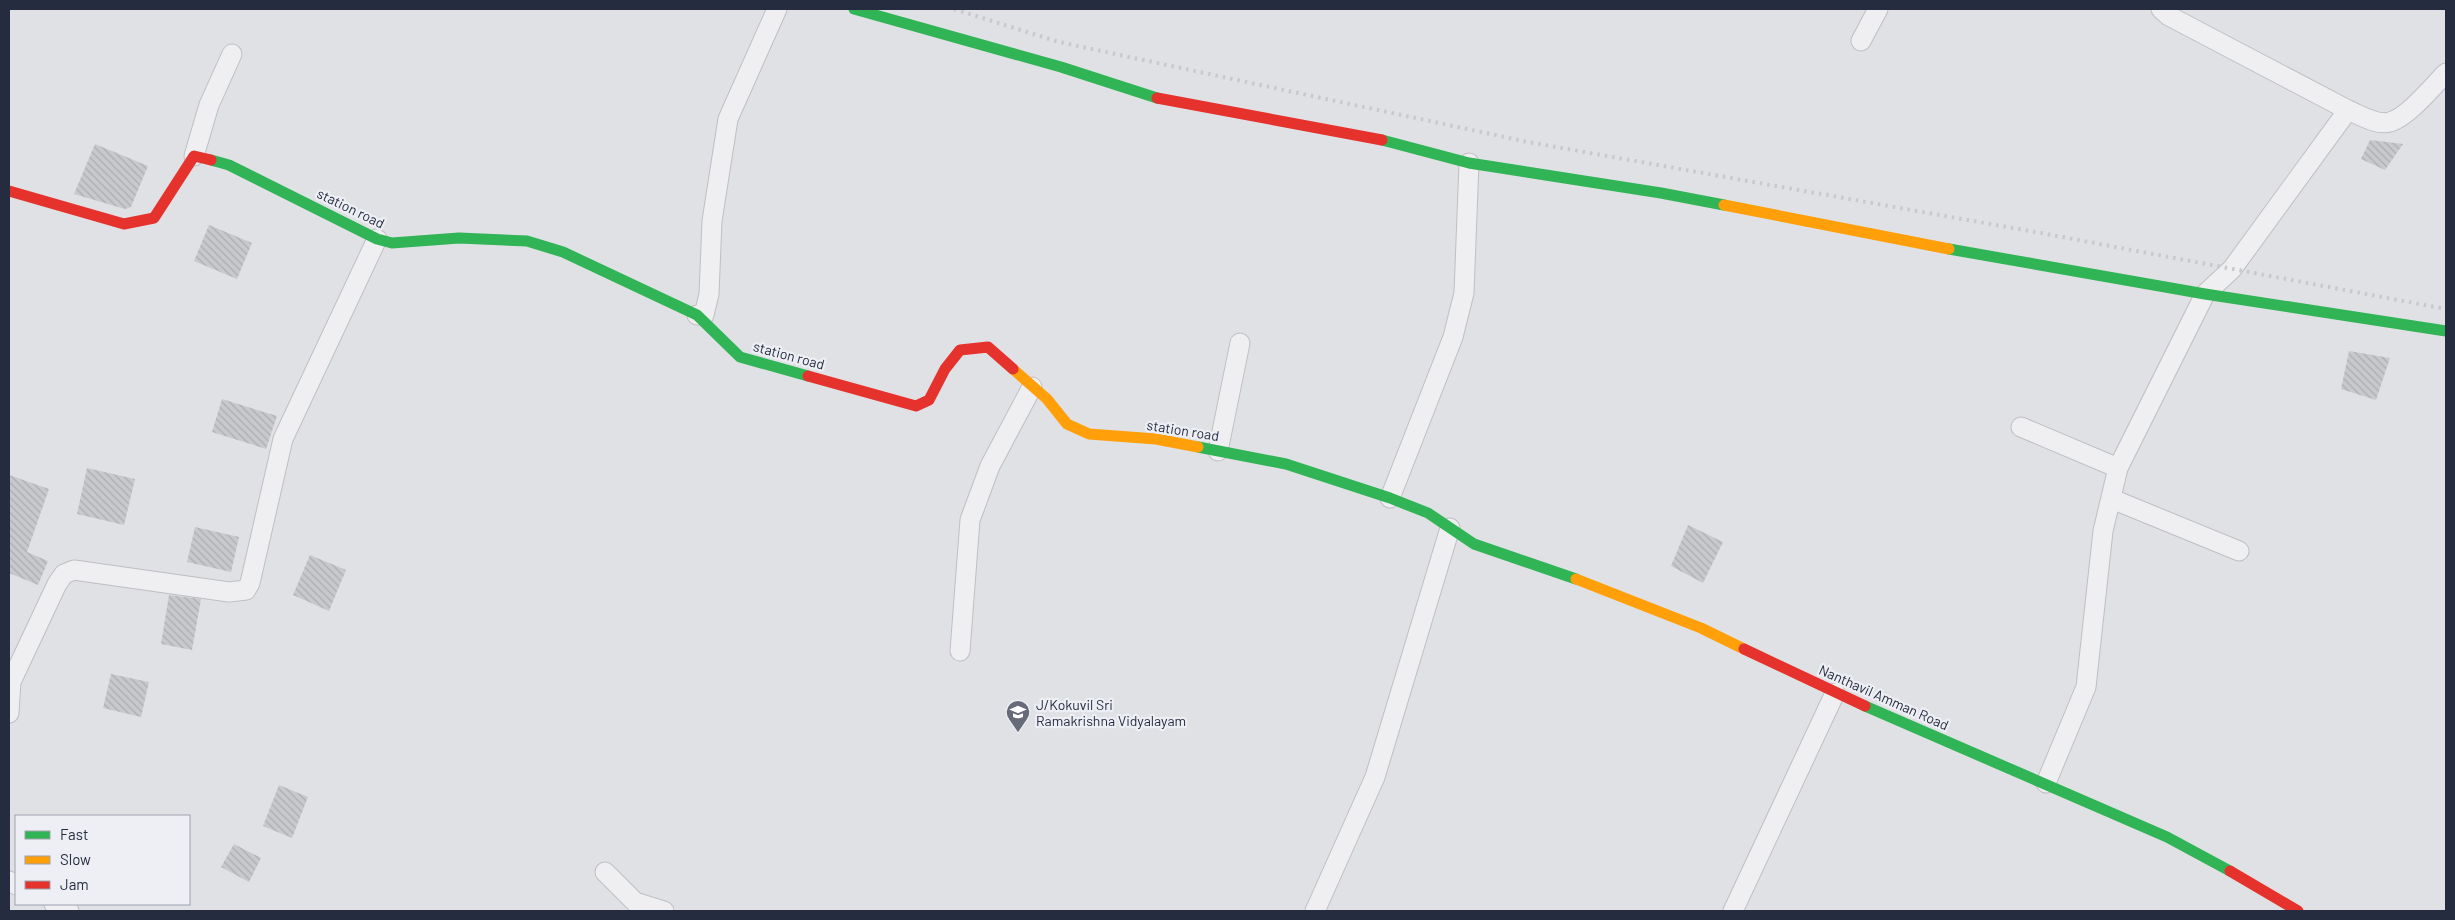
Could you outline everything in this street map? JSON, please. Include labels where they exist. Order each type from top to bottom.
[{"type":"street","points":[[697,315],[704,315],[709,294],[712,221],[728,120],[777,9]]},
{"type":"street","points":[[854,9],[1061,67],[1151,97],[1377,139],[1469,163],[1661,193],[1950,249],[2205,294],[2446,331]]},
{"type":"street","points":[[1861,41],[1878,9]]},
{"type":"street","points":[[2162,9],[2169,16],[2348,110],[2376,122],[2389,122],[2400,117],[2446,72]]},
{"type":"street","points":[[9,191],[124,224],[154,218],[194,156],[209,105],[232,54]]},
{"type":"street","points":[[2046,783],[2086,687],[2103,531],[2118,468],[2205,294],[2232,269],[2348,110]]},
{"type":"street","name":"station road","points":[[194,156],[229,165],[377,239],[392,243],[459,238],[527,241],[563,252],[697,315],[740,357],[916,406],[929,400],[945,369],[960,350],[988,347],[1047,399],[1066,424],[1089,434],[1156,439],[1286,464],[1390,498],[1428,513],[1450,528]]},
{"type":"street","points":[[1390,498],[1453,337],[1464,293],[1469,163]]},
{"type":"street","points":[[9,714],[11,682],[57,584],[64,574],[74,570],[229,592],[246,590],[250,582],[284,439],[377,239]]},
{"type":"street","points":[[1218,450],[1240,342]]},
{"type":"street","points":[[960,651],[970,520],[990,466],[1032,387]]},
{"type":"street","points":[[2021,427],[2118,468]]},
{"type":"street","points":[[2112,498],[2240,551]]},
{"type":"street","points":[[1314,911],[1375,777],[1450,528]]},
{"type":"street","name":"Nanthavil Amman Road","points":[[1450,528],[1474,544],[1549,569],[1701,628],[1835,693],[2167,837],[2269,892],[2298,911]]},
{"type":"street","points":[[1733,911],[1835,693]]},
{"type":"street","points":[[605,872],[633,907],[664,911]]},
{"type":"street","points":[[56,905],[69,911]]},
{"type":"building","points":[[2370,140],[2403,144],[2385,170],[2361,159]]},
{"type":"building","points":[[95,144],[148,166],[131,207],[125,209],[74,194]]},
{"type":"building","points":[[209,225],[252,243],[237,279],[194,261]]},
{"type":"building","points":[[2349,351],[2390,358],[2376,400],[2341,389]]},
{"type":"building","points":[[222,399],[277,416],[266,449],[212,432]]},
{"type":"building","points":[[87,468],[135,479],[124,525],[77,514]]},
{"type":"building","points":[[9,475],[49,489],[27,552],[48,561],[38,585],[9,573]]},
{"type":"building","points":[[1688,525],[1723,542],[1703,583],[1671,566]]},
{"type":"building","points":[[195,527],[239,537],[231,572],[187,562]]},
{"type":"building","points":[[310,555],[346,570],[329,611],[293,595]]},
{"type":"building","points":[[169,595],[201,599],[192,650],[161,644]]},
{"type":"building","points":[[111,674],[149,682],[141,717],[103,708]]},
{"type":"building","points":[[279,785],[308,797],[292,838],[263,826]]},
{"type":"building","points":[[234,844],[261,858],[249,882],[221,867]]},
{"type":"railway","points":[[954,9],[1059,42],[1528,142],[2041,233],[2446,309]]},
{"type":"traffic: fast","points":[[854,9],[1061,67],[1157,98]]},
{"type":"traffic: fast","points":[[1382,140],[1469,163],[1661,193],[1724,205]]},
{"type":"traffic: fast","points":[[211,160],[229,165],[377,239],[392,243],[459,238],[527,241],[563,252],[697,315],[740,357],[808,376]]},
{"type":"traffic: fast","points":[[1949,249],[2205,294],[2446,331]]},
{"type":"traffic: fast","points":[[1198,447],[1286,464],[1390,498],[1428,513],[1474,544],[1576,579]]},
{"type":"traffic: fast","points":[[1865,706],[2167,837],[2230,871]]},
{"type":"traffic: slow","points":[[1724,205],[1949,249]]},
{"type":"traffic: slow","points":[[1013,369],[1047,399],[1067,424],[1089,434],[1156,439],[1198,447]]},
{"type":"traffic: slow","points":[[1576,579],[1701,628],[1744,649]]},
{"type":"traffic: jam","points":[[1157,98],[1382,140]]},
{"type":"traffic: jam","points":[[9,191],[124,224],[154,218],[194,156],[211,160]]},
{"type":"traffic: jam","points":[[808,376],[916,406],[929,400],[945,369],[960,350],[988,347],[1013,369]]},
{"type":"traffic: jam","points":[[1744,649],[1865,706]]},
{"type":"traffic: jam","points":[[2230,871],[2298,911]]},
{"type":"place","name":"J/Kokuvil Sri Ramakrishna Vidyalayam","points":[[1018,733]]}]
